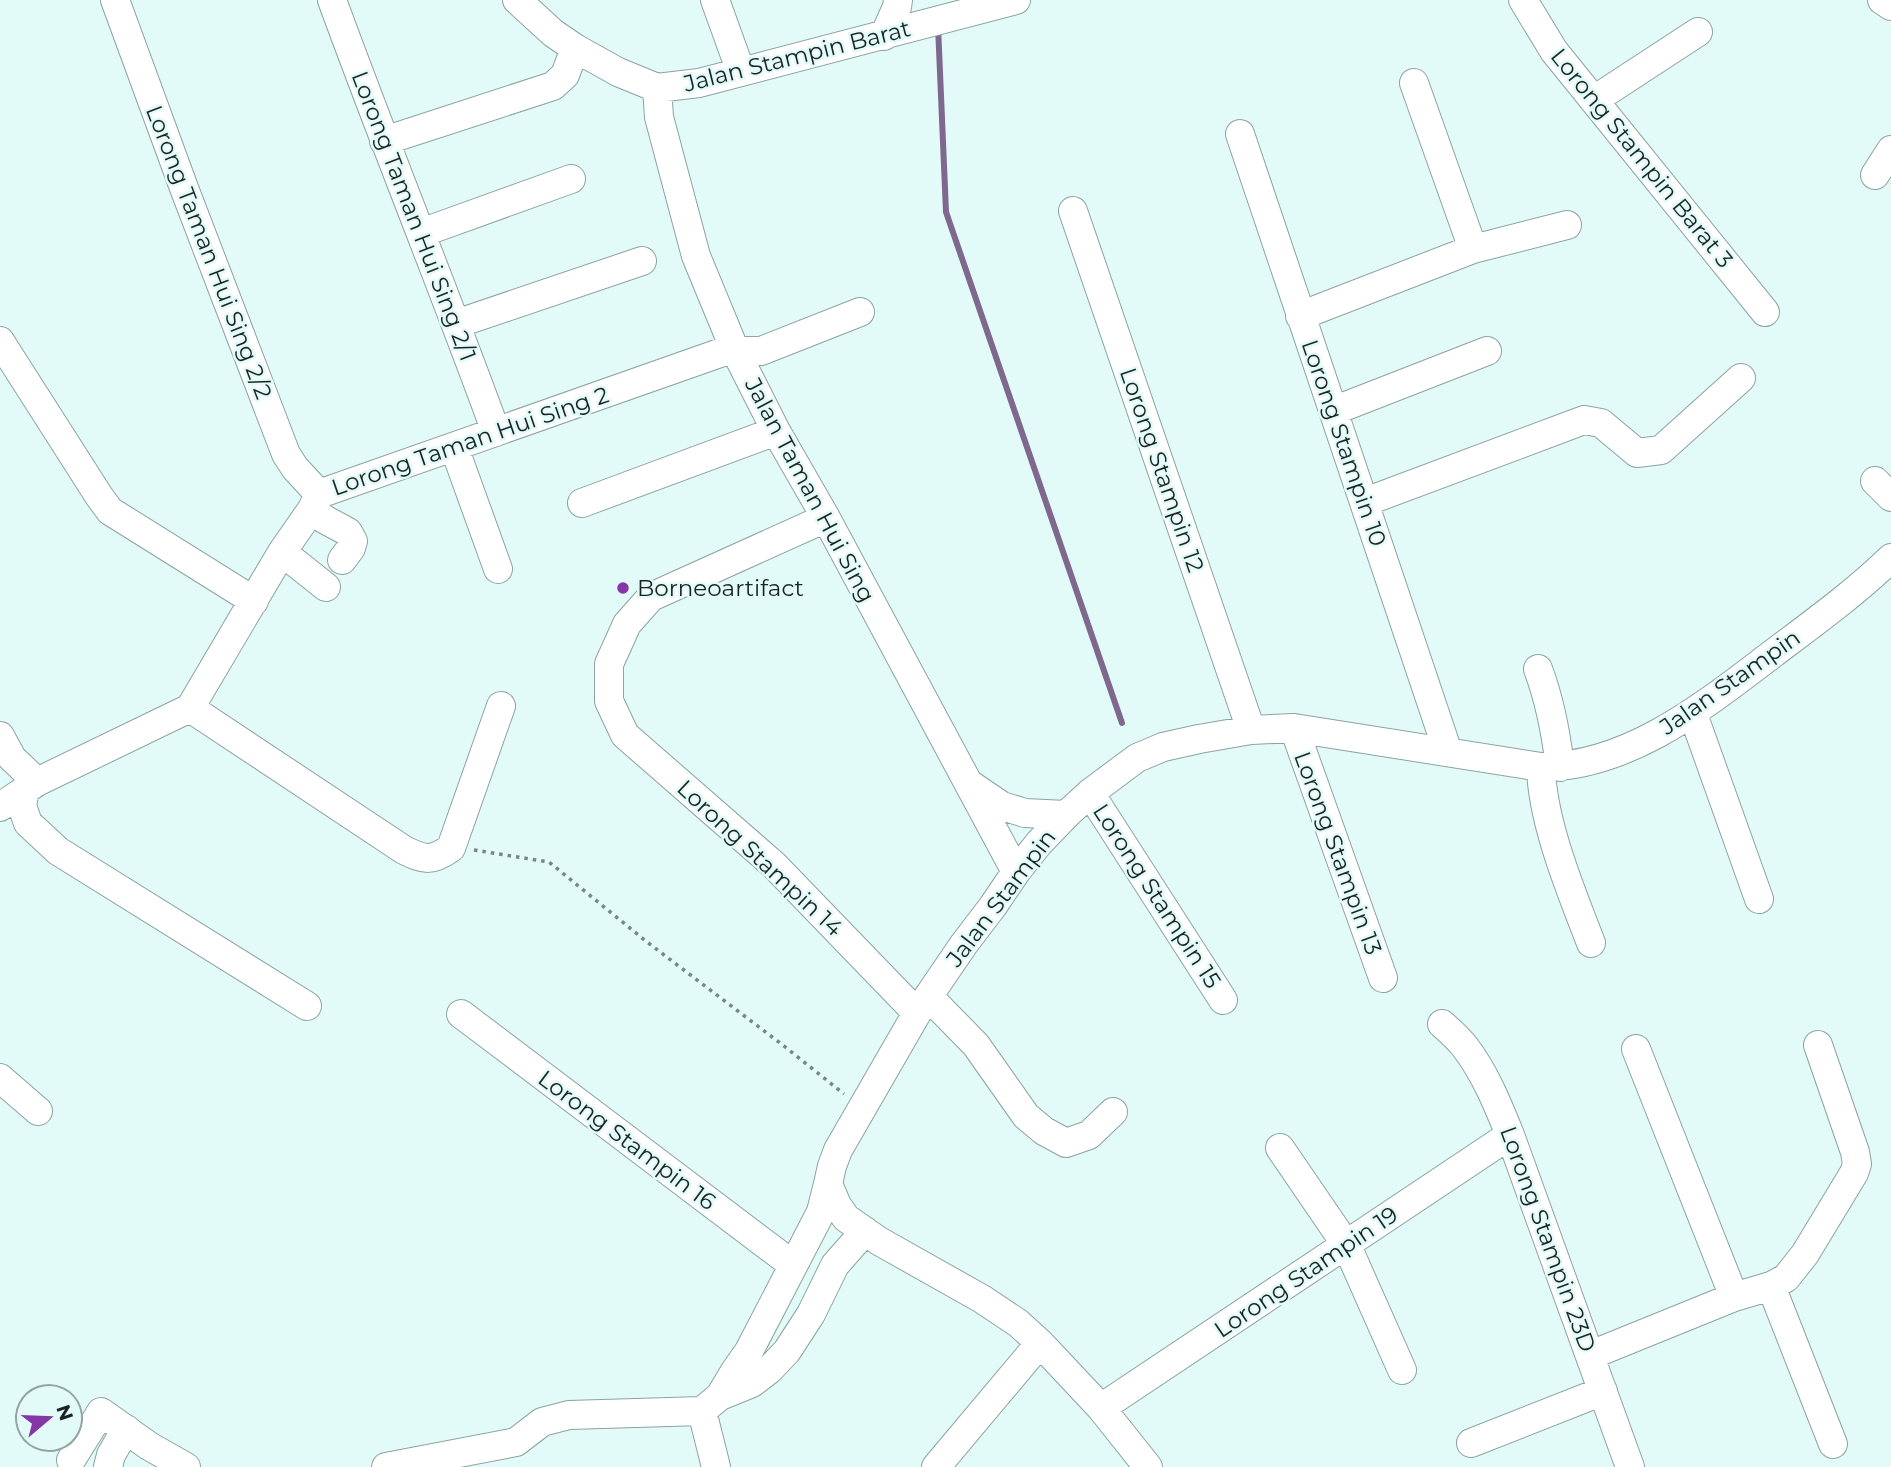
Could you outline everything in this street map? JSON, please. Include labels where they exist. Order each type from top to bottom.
[{"type":"street","name":"Lorong Taman Hui Sing 2/2","points":[[115,0],[179,176],[286,454],[304,479],[324,519],[348,532],[353,541],[342,560]]},
{"type":"street","name":"Lorong Taman Hui Sing 2/1","points":[[332,0],[496,432]]},
{"type":"street","name":"Jalan Stampin Barat","points":[[517,0],[553,33],[575,48],[618,72],[657,88],[699,83],[1016,0]]},
{"type":"street","points":[[715,0],[741,72]]},
{"type":"street","points":[[884,36],[898,0]]},
{"type":"street","name":"Lorong Stampin Barat 3","points":[[1523,0],[1554,51],[1765,312]]},
{"type":"street","points":[[1882,0],[1891,6]]},
{"type":"street","points":[[1594,100],[1698,32]]},
{"type":"street","points":[[384,141],[552,86],[565,75],[575,48]]},
{"type":"street","points":[[1414,83],[1473,249]]},
{"type":"street","name":"Jalan Taman Hui Sing","points":[[657,88],[659,117],[696,256],[734,348],[776,431],[826,518],[1016,872]]},
{"type":"street","name":"Lorong Stampin 10","points":[[1240,134],[1448,752]]},
{"type":"street","points":[[1875,175],[1891,150]]},
{"type":"street","points":[[421,233],[571,180]]},
{"type":"street","name":"Lorong Stampin 12","points":[[1073,211],[1251,730]]},
{"type":"street","points":[[1300,316],[1473,249],[1567,225]]},
{"type":"street","points":[[456,324],[642,261]]},
{"type":"street","name":"Lorong Taman Hui Sing 2","points":[[190,708],[282,552],[316,501],[454,447],[734,348],[761,351],[860,312]]},
{"type":"street","points":[[0,341],[110,511],[254,601]]},
{"type":"street","points":[[1333,411],[1487,351]]},
{"type":"street","points":[[1365,502],[1584,420],[1601,423],[1637,453],[1661,450],[1741,378]]},
{"type":"street","points":[[582,503],[776,431]]},
{"type":"street","points":[[454,447],[498,569]]},
{"type":"street","name":"Lorong Stampin 14","points":[[826,518],[651,597],[627,624],[609,664],[610,701],[625,735],[774,865],[923,1005],[976,1045],[1026,1116],[1044,1131],[1066,1143],[1089,1135],[1113,1112]]},
{"type":"street","points":[[282,552],[326,587]]},
{"type":"street","name":"Jalan Stampin","points":[[828,1184],[838,1150],[923,1005],[1016,872],[1066,814],[1137,758],[1163,747],[1199,739],[1251,730],[1294,728],[1550,767],[1602,757],[1649,738],[1693,714],[1848,597],[1891,558]]},
{"type":"street","points":[[1538,669],[1553,719],[1550,767],[1543,799],[1591,943]]},
{"type":"street","points":[[0,807],[31,786],[190,708],[404,850],[422,858],[439,856],[451,848],[501,706]]},
{"type":"street","points":[[1693,714],[1759,899]]},
{"type":"street","name":"Lorong Stampin 13","points":[[1294,728],[1383,978]]},
{"type":"street","points":[[0,736],[31,786]]},
{"type":"street","points":[[968,783],[1002,806],[1014,810],[1066,814]]},
{"type":"street","points":[[31,786],[22,806],[28,822],[58,851],[307,1006]]},
{"type":"street","name":"Lorong Stampin 15","points":[[1090,793],[1223,1000]]},
{"type":"street","name":"Lorong Stampin 16","points":[[461,1014],[793,1265]]},
{"type":"street","name":"Lorong Stampin 23D","points":[[1442,1024],[1464,1045],[1479,1067],[1510,1135],[1630,1467]]},
{"type":"street","points":[[1591,1356],[1734,1297],[1771,1286],[1786,1278],[1805,1254],[1857,1164],[1852,1142],[1818,1045]]},
{"type":"street","points":[[1636,1049],[1734,1297]]},
{"type":"street","points":[[0,1078],[38,1111]]},
{"type":"street","name":"Lorong Stampin 19","points":[[1101,1408],[1510,1135]]},
{"type":"street","points":[[1280,1148],[1347,1246],[1402,1370]]},
{"type":"street","points":[[716,1467],[711,1404],[768,1316],[821,1212],[828,1184]]},
{"type":"street","points":[[828,1184],[846,1218],[879,1241],[982,1299],[1018,1323],[1101,1408],[1148,1467]]},
{"type":"street","points":[[386,1467],[513,1454],[542,1422],[569,1415],[711,1404],[752,1383],[787,1351],[811,1314],[835,1265],[865,1231]]},
{"type":"street","points":[[1771,1286],[1833,1444]]},
{"type":"street","points":[[936,1467],[1040,1343]]},
{"type":"street","points":[[1471,1443],[1603,1391]]},
{"type":"street","points":[[71,1461],[101,1412],[125,1429],[144,1457],[187,1467]]},
{"type":"street","points":[[108,1467],[125,1429]]},
{"type":"path","points":[[451,848],[549,862],[647,942],[862,1108]]},
{"type":"waterway","points":[[938,26],[946,212],[1122,723]]},
{"type":"place","name":"Borneoartifact","points":[[623,588]]}]
